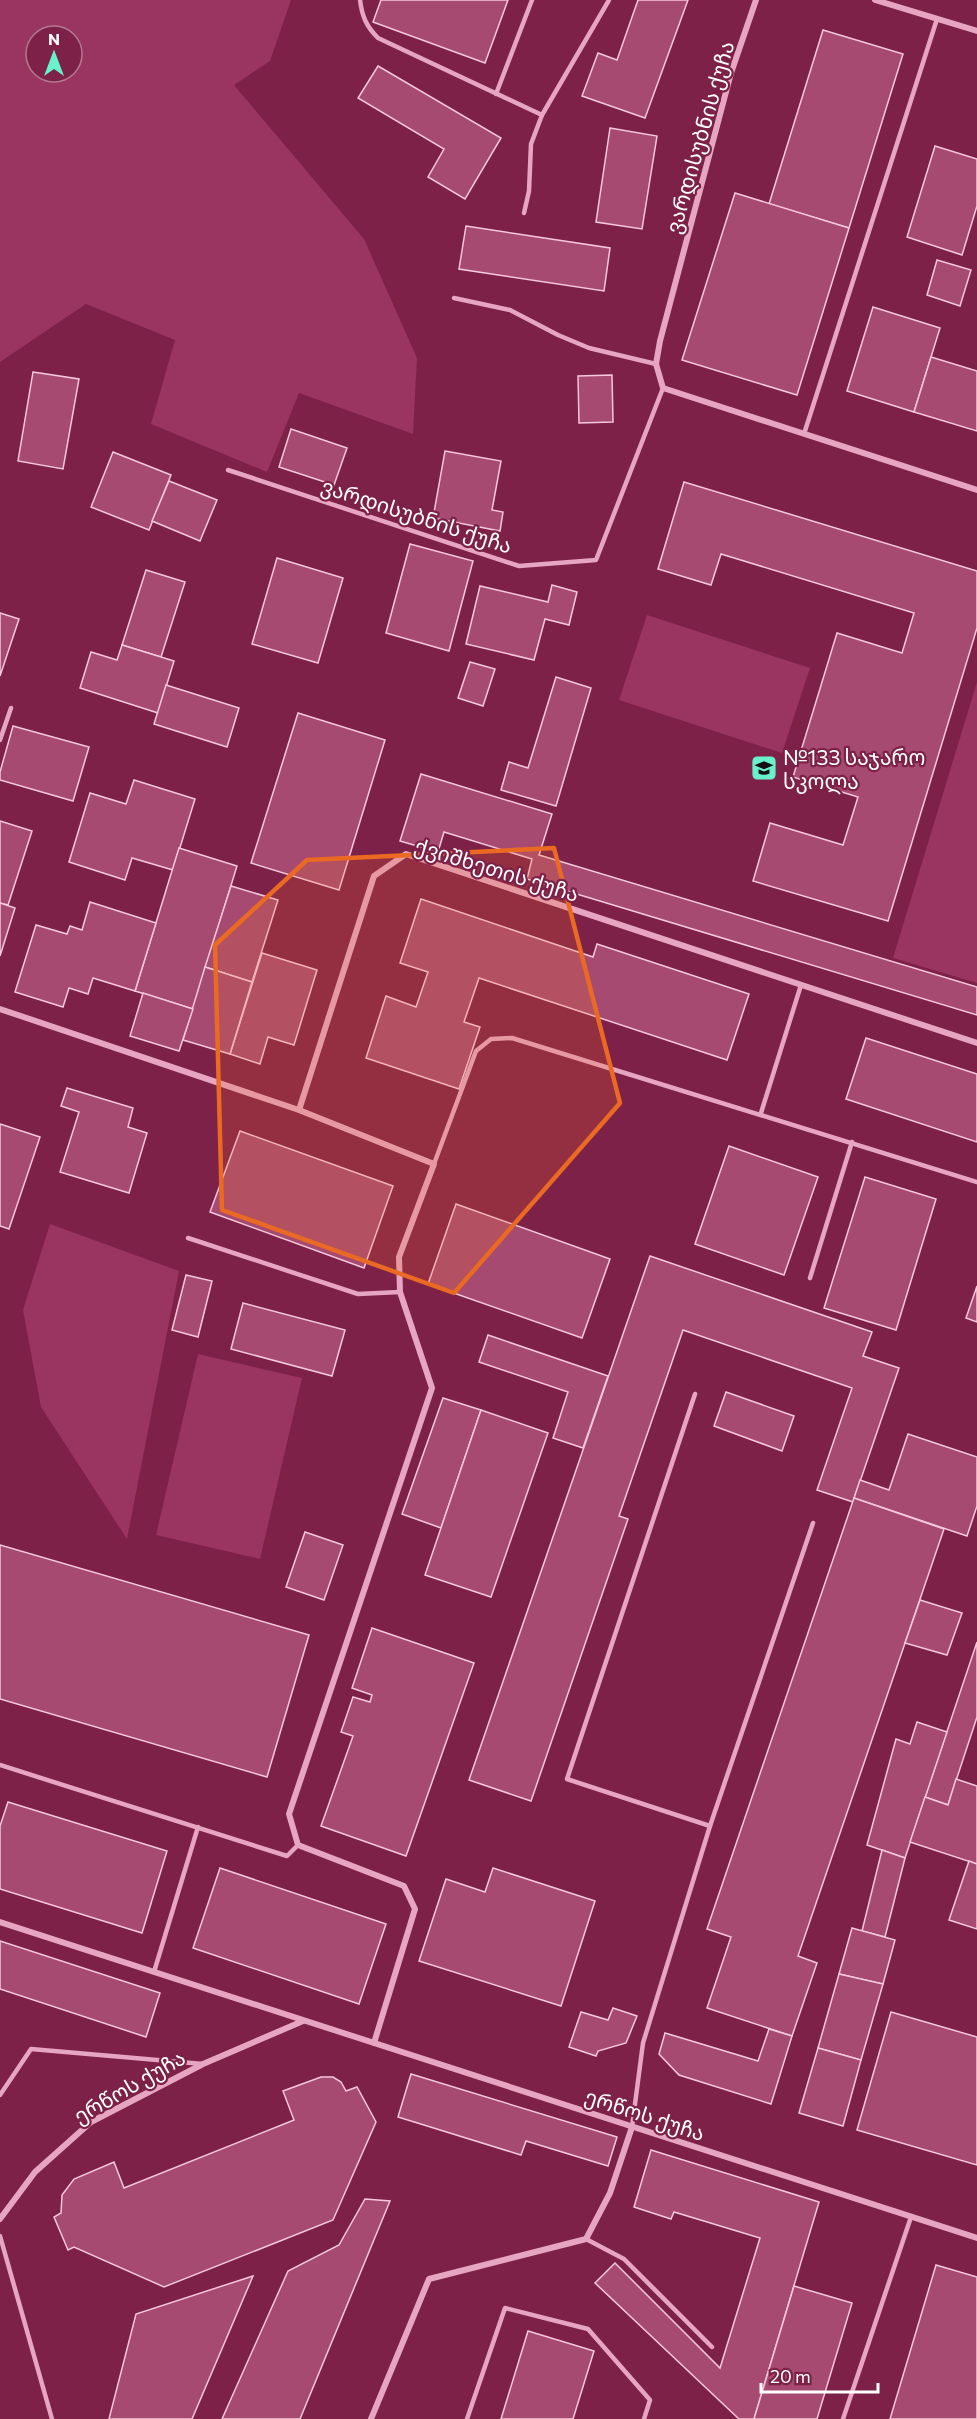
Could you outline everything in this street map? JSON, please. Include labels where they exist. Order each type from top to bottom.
[{"type":"street","name":"ვარდისუბნის ქუჩა","points":[[663,388],[656,364],[660,341],[731,73],[756,0]]},
{"type":"street","points":[[875,0],[977,31]]},
{"type":"street","points":[[663,388],[977,490]]},
{"type":"street","name":"ქვიშხეთის ქუჩა","points":[[299,1110],[374,876],[406,854],[977,1043]]},
{"type":"street","points":[[0,1009],[299,1110],[434,1164],[399,1257],[400,1292],[432,1388],[289,1814],[298,1845],[404,1886],[415,1909],[374,2043]]},
{"type":"street","name":"ერწოს ქუჩა","points":[[0,1922],[977,2238]]},
{"type":"street","name":"ერწოს ქუჩა","points":[[0,2219],[35,2172],[91,2122],[203,2064],[303,2020]]},
{"type":"street","points":[[371,2419],[429,2279],[586,2239],[610,2193],[632,2127]]},
{"type":"lane","points":[[360,0],[362,16],[378,38],[542,115]]},
{"type":"lane","points":[[496,94],[532,0]]},
{"type":"lane","points":[[524,213],[529,191],[531,144],[542,115],[609,0]]},
{"type":"lane","points":[[804,434],[937,19]]},
{"type":"lane","points":[[454,298],[510,310],[589,348],[656,364]]},
{"type":"lane","name":"ვარდისუბნის ქუჩა","points":[[228,470],[519,566],[596,560],[663,388]]},
{"type":"lane","points":[[0,740],[11,708]]},
{"type":"lane","points":[[761,1113],[801,985]]},
{"type":"lane","points":[[434,1164],[476,1051],[491,1039],[512,1038],[761,1113],[977,1182]]},
{"type":"lane","points":[[810,1278],[852,1142]]},
{"type":"lane","points":[[188,1238],[358,1294],[400,1292]]},
{"type":"lane","points":[[694,1394],[567,1779],[710,1826]]},
{"type":"lane","points":[[632,2127],[643,2043],[710,1826],[813,1523]]},
{"type":"lane","points":[[0,1764],[287,1856],[298,1845]]},
{"type":"lane","points":[[154,1972],[198,1827]]},
{"type":"lane","points":[[0,2095],[31,2049],[203,2064]]},
{"type":"lane","points":[[843,2419],[911,2217]]},
{"type":"lane","points":[[0,2236],[52,2419]]},
{"type":"lane","points":[[586,2239],[624,2259],[712,2347]]},
{"type":"lane","points":[[467,2419],[505,2308],[588,2329],[650,2400],[644,2419]]},
{"type":"highlighted area","points":[[554,848],[620,1103],[454,1293],[222,1210],[215,945],[307,860]]},
{"type":"shaded area","points":[[0,0],[291,0],[270,61],[234,85],[364,239],[417,358],[413,434],[299,393],[267,472],[151,424],[175,340],[86,304],[0,362]]},
{"type":"shaded area","points":[[647,615],[810,668],[782,753],[619,700]]},
{"type":"shaded area","points":[[977,682],[977,983],[893,958]]},
{"type":"shaded area","points":[[50,1224],[179,1271],[127,1539],[41,1407],[23,1310]]},
{"type":"shaded area","points":[[198,1354],[302,1378],[260,1559],[156,1535]]},
{"type":"building","points":[[381,0],[508,0],[485,63],[373,22]]},
{"type":"building","points":[[638,0],[688,0],[645,118],[582,96],[598,53],[617,60]]},
{"type":"building","points":[[823,30],[903,54],[849,228],[769,204]]},
{"type":"building","points":[[378,66],[501,138],[465,199],[428,177],[444,149],[358,98]]},
{"type":"building","points":[[610,128],[657,136],[642,229],[596,222]]},
{"type":"building","points":[[935,146],[977,159],[977,206],[962,255],[907,237]]},
{"type":"building","points":[[735,193],[849,228],[797,395],[682,360]]},
{"type":"building","points":[[466,226],[610,248],[604,291],[459,269]]},
{"type":"building","points":[[937,260],[971,270],[960,306],[927,295]]},
{"type":"building","points":[[873,307],[940,328],[914,412],[847,391]]},
{"type":"building","points":[[931,357],[977,371],[977,431],[914,412]]},
{"type":"building","points":[[33,372],[79,379],[63,469],[18,461]]},
{"type":"building","points":[[612,375],[613,422],[579,423],[578,376]]},
{"type":"building","points":[[291,429],[347,448],[334,485],[279,467]]},
{"type":"building","points":[[445,451],[501,461],[492,510],[503,512],[500,531],[433,518]]},
{"type":"building","points":[[113,452],[171,475],[149,530],[91,507]]},
{"type":"building","points":[[169,481],[217,500],[200,541],[152,521]]},
{"type":"building","points":[[684,482],[977,571],[977,628],[888,921],[753,881],[770,823],[843,845],[858,797],[793,777],[837,633],[902,653],[914,613],[721,554],[711,585],[658,569]]},
{"type":"building","points":[[410,544],[473,561],[449,651],[386,633]]},
{"type":"building","points":[[277,558],[343,578],[318,663],[252,644]]},
{"type":"building","points":[[146,570],[185,582],[161,657],[122,645]]},
{"type":"building","points":[[552,585],[577,592],[569,625],[545,619],[534,660],[466,644],[480,586],[548,602]]},
{"type":"building","points":[[0,613],[19,619],[0,676]]},
{"type":"building","points":[[122,645],[174,661],[158,713],[80,688],[91,652],[117,660]]},
{"type":"building","points":[[470,662],[495,669],[483,706],[458,698]]},
{"type":"building","points":[[556,677],[591,688],[556,806],[501,790],[509,762],[528,768]]},
{"type":"building","points":[[166,685],[239,708],[227,747],[154,724]]},
{"type":"building","points":[[298,713],[385,740],[339,890],[251,863]]},
{"type":"building","points":[[13,726],[89,747],[73,801],[0,780],[0,772]]},
{"type":"building","points":[[421,774],[552,814],[539,855],[977,987],[977,1015],[527,879],[532,859],[444,832],[438,852],[400,841]]},
{"type":"building","points":[[134,780],[195,799],[173,870],[132,858],[125,880],[69,862],[90,793],[126,804]]},
{"type":"building","points":[[0,821],[32,831],[8,905],[0,903]]},
{"type":"building","points":[[179,848],[237,866],[193,1009],[135,991]]},
{"type":"building","points":[[231,886],[278,900],[252,982],[205,967]]},
{"type":"building","points":[[421,899],[593,957],[597,944],[749,994],[727,1060],[479,978],[464,1022],[480,1027],[459,1089],[366,1058],[386,996],[416,1007],[428,972],[400,963]]},
{"type":"building","points":[[90,902],[156,923],[135,991],[93,978],[88,994],[69,988],[63,1007],[15,992],[36,925],[67,934],[70,926],[82,930]]},
{"type":"building","points":[[0,903],[15,908],[0,956]]},
{"type":"building","points":[[262,953],[317,970],[294,1045],[268,1037],[260,1064],[230,1054]]},
{"type":"building","points":[[205,967],[252,982],[230,1054],[183,1040]]},
{"type":"building","points":[[143,993],[193,1009],[179,1051],[130,1036]]},
{"type":"building","points":[[866,1038],[977,1074],[977,1142],[846,1099]]},
{"type":"building","points":[[67,1088],[133,1108],[128,1127],[147,1133],[129,1193],[60,1172],[79,1112],[61,1106]]},
{"type":"building","points":[[0,1124],[40,1137],[9,1229],[0,1226]]},
{"type":"building","points":[[240,1131],[393,1186],[364,1268],[210,1212]]},
{"type":"building","points":[[729,1146],[818,1177],[784,1275],[695,1244]]},
{"type":"building","points":[[865,1177],[936,1199],[896,1330],[824,1308]]},
{"type":"building","points":[[456,1204],[610,1259],[582,1338],[428,1284]]},
{"type":"building","points":[[650,1256],[872,1332],[863,1356],[899,1368],[853,1502],[817,1490],[852,1388],[683,1330],[619,1516],[628,1519],[531,1801],[469,1780]]},
{"type":"building","points":[[186,1275],[212,1281],[198,1337],[172,1330]]},
{"type":"building","points":[[977,1286],[977,1322],[966,1318]]},
{"type":"building","points":[[243,1303],[345,1330],[332,1376],[231,1349]]},
{"type":"building","points":[[488,1335],[608,1376],[583,1448],[553,1438],[568,1392],[479,1362]]},
{"type":"building","points":[[726,1392],[794,1416],[782,1451],[714,1426]]},
{"type":"building","points":[[443,1398],[481,1410],[441,1528],[402,1514]]},
{"type":"building","points":[[481,1410],[548,1433],[491,1597],[425,1575]]},
{"type":"building","points":[[908,1434],[977,1457],[977,1506],[967,1536],[854,1498],[860,1480],[889,1490]]},
{"type":"building","points":[[854,1498],[944,1529],[798,1956],[817,1963],[792,2036],[707,2008],[731,1937],[707,1929]]},
{"type":"building","points":[[305,1532],[343,1545],[324,1600],[286,1587]]},
{"type":"building","points":[[0,1545],[309,1635],[267,1777],[0,1699]]},
{"type":"building","points":[[920,1600],[962,1613],[947,1655],[905,1643]]},
{"type":"building","points":[[372,1628],[474,1663],[406,1856],[321,1826],[353,1736],[341,1732],[353,1697],[370,1702],[372,1695],[352,1688]]},
{"type":"building","points":[[977,1642],[977,1717],[948,1805],[925,1797]]},
{"type":"building","points":[[917,1722],[947,1732],[905,1858],[867,1845],[896,1739],[910,1744]]},
{"type":"building","points":[[956,1779],[977,1786],[977,1864],[910,1842],[925,1797],[948,1805]]},
{"type":"building","points":[[8,1802],[167,1851],[142,1933],[0,1889],[0,1826]]},
{"type":"building","points":[[882,1850],[905,1858],[885,1937],[862,1931]]},
{"type":"building","points":[[969,1861],[977,1864],[977,1929],[949,1920]]},
{"type":"building","points":[[220,1868],[386,1924],[359,2004],[193,1948]]},
{"type":"building","points":[[493,1868],[595,1901],[561,2006],[419,1961],[446,1879],[485,1892]]},
{"type":"building","points":[[852,1928],[895,1940],[883,1984],[839,1974]]},
{"type":"building","points":[[0,1941],[160,1993],[146,2037],[0,1989]]},
{"type":"building","points":[[839,1974],[883,1984],[861,2060],[818,2048]]},
{"type":"building","points":[[613,2008],[637,2016],[626,2043],[598,2051],[596,2056],[569,2047],[581,2012],[608,2020]]},
{"type":"building","points":[[891,2012],[977,2037],[977,2165],[857,2130]]},
{"type":"building","points":[[769,2029],[792,2036],[771,2104],[679,2075],[659,2054],[665,2033],[758,2061]]},
{"type":"building","points":[[818,2048],[861,2060],[843,2126],[799,2113]]},
{"type":"building","points":[[411,2074],[617,2137],[608,2166],[526,2141],[521,2155],[398,2117]]},
{"type":"building","points":[[321,2077],[333,2077],[341,2082],[346,2091],[357,2087],[376,2122],[333,2220],[164,2287],[74,2247],[68,2250],[54,2217],[61,2213],[62,2195],[74,2179],[114,2162],[124,2188],[294,2120],[283,2091]]},
{"type":"building","points":[[651,2150],[819,2202],[754,2419],[739,2419],[595,2283],[615,2263],[720,2368],[760,2238],[674,2212],[671,2219],[634,2207]]},
{"type":"building","points":[[365,2199],[390,2201],[300,2419],[222,2419],[288,2271],[339,2245]]},
{"type":"building","points":[[936,2265],[977,2277],[977,2419],[890,2419]]},
{"type":"building","points":[[253,2276],[192,2419],[109,2419],[136,2314]]},
{"type":"building","points":[[794,2286],[852,2303],[817,2419],[754,2419]]},
{"type":"building","points":[[528,2331],[594,2351],[573,2419],[501,2419]]},
{"type":"place","name":"№133 საჯარო სკოლა","points":[[764,768]]}]
